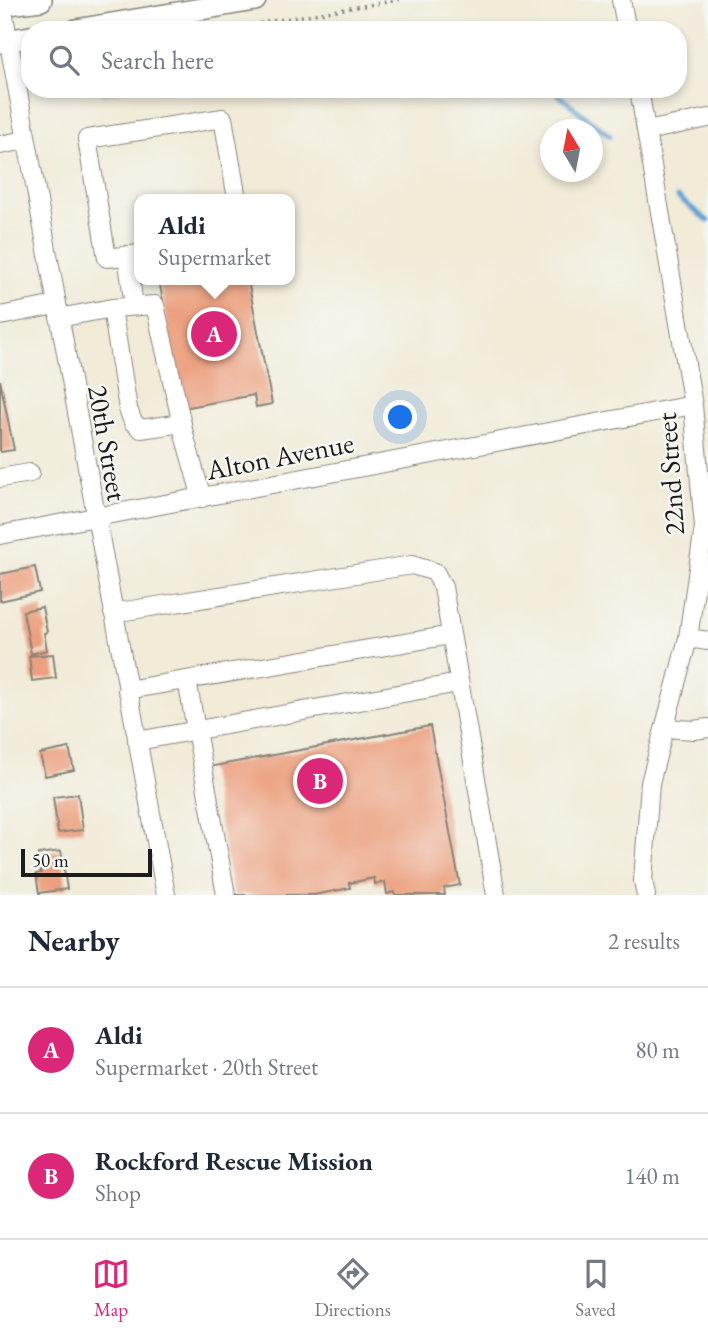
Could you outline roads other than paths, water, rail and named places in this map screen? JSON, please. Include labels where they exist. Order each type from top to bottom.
[{"type":"main road","points":[[1,3],[41,0]]},
{"type":"main road","points":[[130,21],[255,0]]},
{"type":"street","points":[[621,0],[625,21]]},
{"type":"street","name":"20th Street","points":[[1,3],[4,41],[26,140],[166,895]]},
{"type":"street","name":"22nd Street","points":[[641,98],[693,405],[702,434],[704,527],[688,638],[650,783],[643,881],[646,895]]},
{"type":"street","points":[[134,306],[133,254],[107,258],[87,139],[223,118],[236,194]]},
{"type":"street","points":[[647,131],[708,118]]},
{"type":"street","points":[[0,145],[26,140]]},
{"type":"street","points":[[0,316],[155,305],[202,498]]},
{"type":"street","points":[[112,308],[128,409],[133,422],[141,429],[182,423]]},
{"type":"street","name":"Alton Avenue","points":[[0,535],[693,405]]},
{"type":"street","points":[[0,478],[30,473]]},
{"type":"street","points":[[113,613],[412,565],[435,572],[443,587],[496,895]]},
{"type":"street","points":[[127,690],[451,635]]},
{"type":"street","points":[[688,638],[708,641]]},
{"type":"street","points":[[187,680],[226,895]]},
{"type":"street","points":[[137,741],[459,683]]},
{"type":"street","points":[[665,728],[708,728]]},
{"type":"waterway","points":[[562,98],[610,136]]},
{"type":"waterway","points":[[678,197],[708,221]]},
{"type":"place","name":"Aldi","points":[[214,334]]},
{"type":"place","name":"Rockford Rescue Mission","points":[[320,781]]}]
